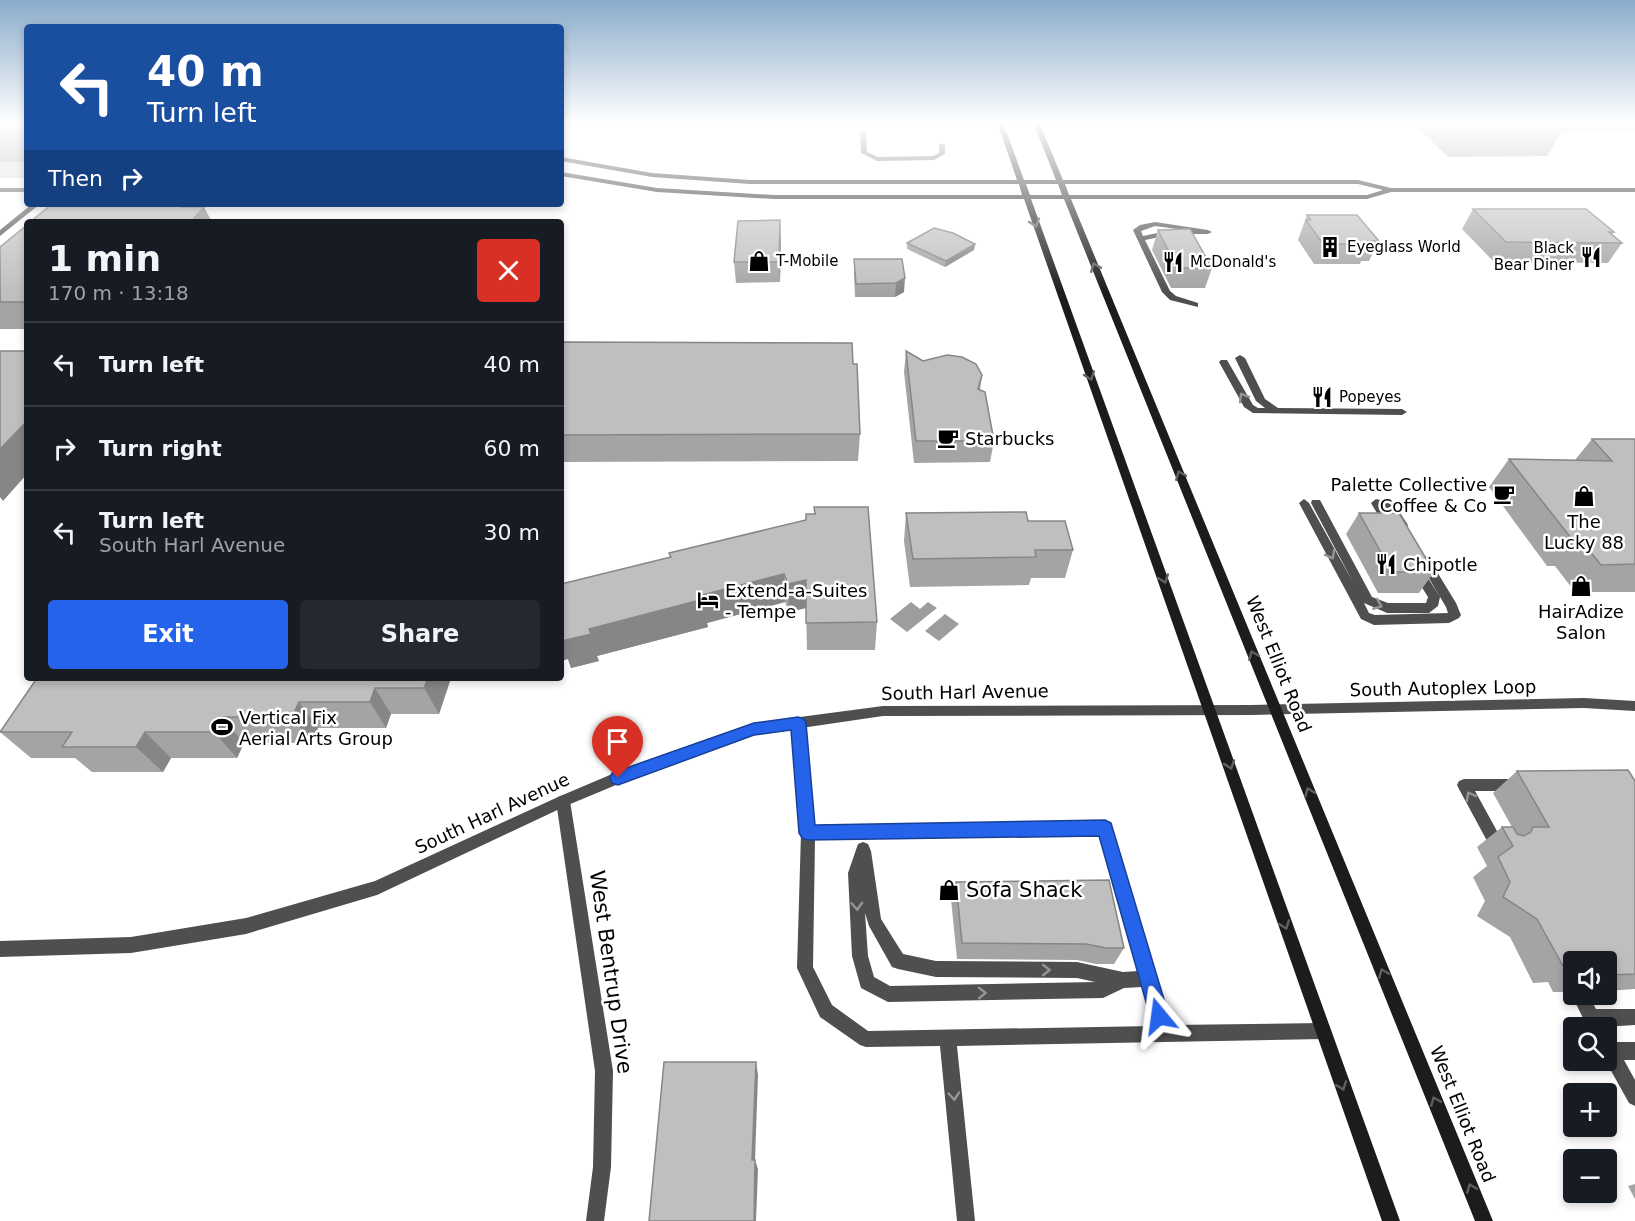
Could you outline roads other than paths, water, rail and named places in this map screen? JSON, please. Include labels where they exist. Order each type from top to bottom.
[{"type":"main road","points":[[590,179],[632,186],[783,198],[1367,197],[1391,190]]},
{"type":"main road","points":[[708,179],[750,182],[1358,182],[1391,190],[1635,190]]},
{"type":"main road","points":[[1021,179],[1391,1221]]},
{"type":"main road","name":"West Elliot Road","points":[[1059,181],[1484,1221]]},
{"type":"main road","points":[[632,186],[651,182],[718,186],[750,182]]},
{"type":"street","points":[[0,190],[24,190]]},
{"type":"street","points":[[0,234],[32,207]]},
{"type":"street","points":[[1195,305],[1173,298],[1166,292],[1140,239],[1158,233],[1188,230],[1208,232]]},
{"type":"street","points":[[1240,358],[1261,401],[1276,411]]},
{"type":"street","points":[[1224,362],[1249,407],[1256,411],[1402,412]]},
{"type":"street","points":[[1382,503],[1452,606],[1455,615],[1449,618],[1374,620],[1365,616],[1310,503],[1368,600],[1387,608],[1429,608],[1434,603],[1434,597],[1410,547]]},
{"type":"street","name":"South Autoplex Loop","points":[[1251,710],[1584,703],[1635,706]]},
{"type":"street","name":"South Harl Avenue","points":[[0,949],[131,945],[246,926],[377,888],[563,801],[636,770],[754,729],[883,711],[1251,710]]},
{"type":"street","points":[[798,723],[807,833],[805,968],[826,1011],[866,1038],[1323,1031]]},
{"type":"street","points":[[1498,848],[1464,785],[1532,784]]},
{"type":"street","name":"West Bentrup Drive","points":[[563,801],[604,1071],[602,1167],[595,1221]]},
{"type":"street","points":[[807,833],[1105,828],[1164,1035]]},
{"type":"street","points":[[863,832],[863,849],[874,921],[898,961],[936,969],[1077,970],[1123,980],[1149,978]]},
{"type":"street","points":[[863,849],[855,873],[860,956],[867,982],[888,994],[1103,990],[1123,980]]},
{"type":"street","points":[[1617,1019],[1635,1017]]},
{"type":"street","points":[[948,1038],[966,1221]]},
{"type":"street","points":[[1617,1049],[1635,1051]]},
{"type":"street","points":[[1617,1064],[1635,1097]]},
{"type":"place","name":"Eyeglass World","points":[[1330,247]]},
{"type":"place","name":"Black Bear Diner","points":[[1591,257]]},
{"type":"place","name":"T-Mobile","points":[[759,261]]},
{"type":"place","name":"McDonald's","points":[[1173,262]]},
{"type":"place","name":"Popeyes","points":[[1322,397]]},
{"type":"place","name":"Starbucks","points":[[948,438]]},
{"type":"place","name":"Palette Collective Coffee & Co","points":[[1504,494]]},
{"type":"place","name":"The Lucky 88","points":[[1584,496]]},
{"type":"place","name":"Chipotle","points":[[1386,564]]},
{"type":"place","name":"HairAdize Salon","points":[[1581,586]]},
{"type":"place","name":"Extend-a-Suites - Tempe","points":[[708,600]]},
{"type":"place","name":"Vertical Fix Aerial Arts Group","points":[[222,727]]},
{"type":"place","name":"Sofa Shack","points":[[949,890]]}]
